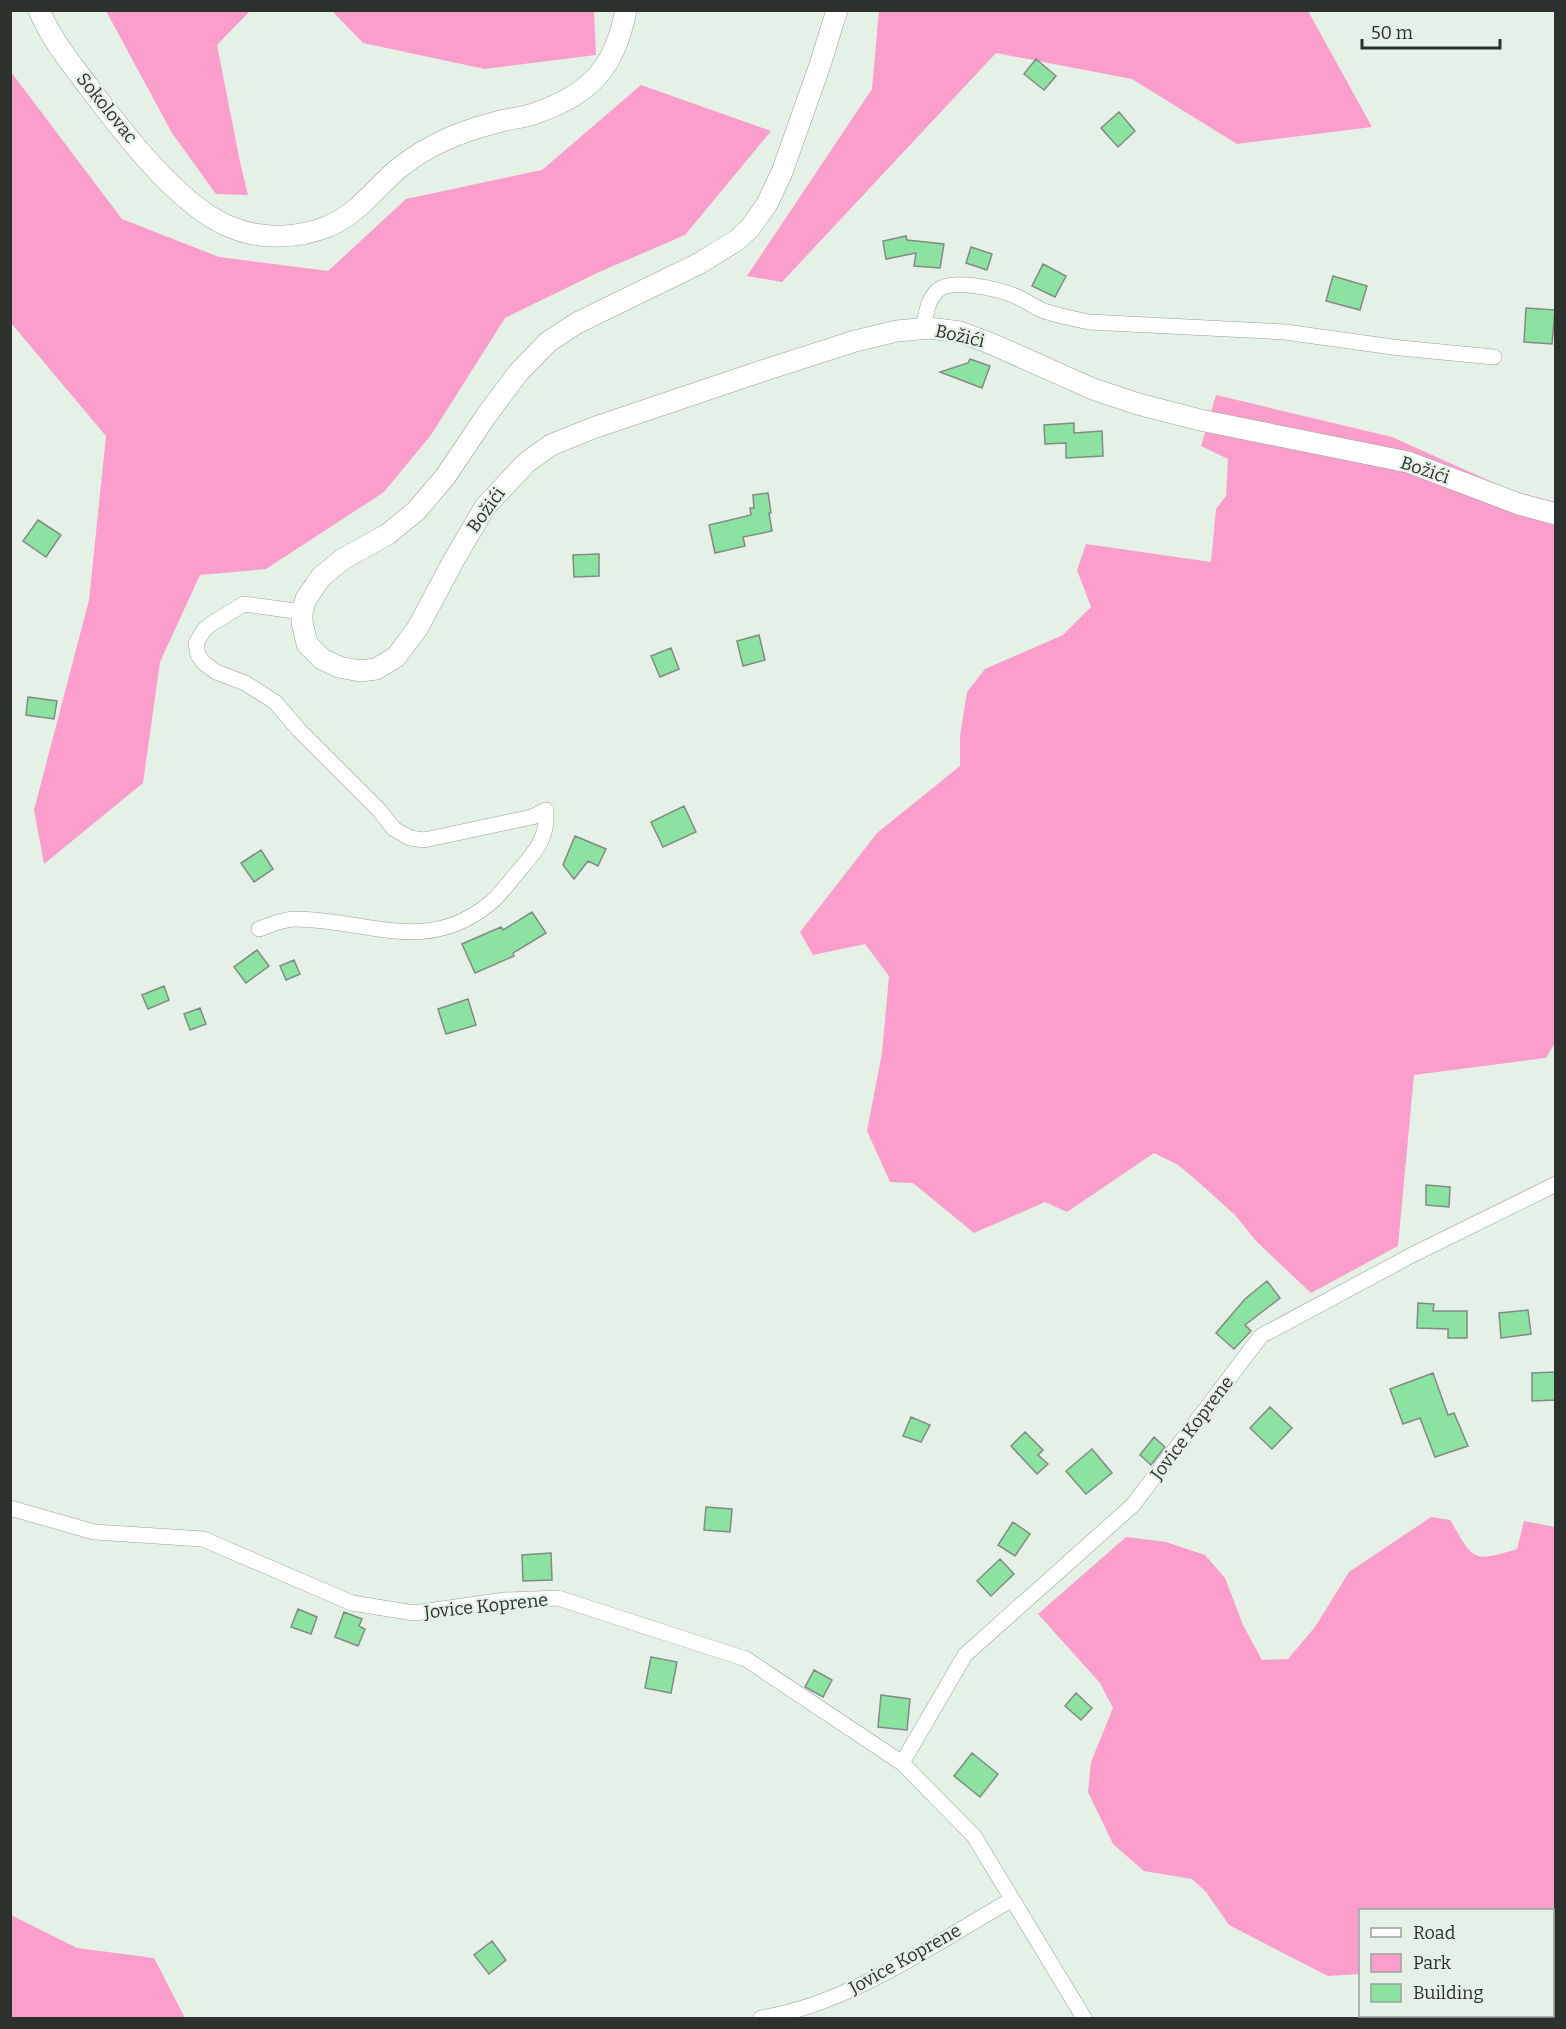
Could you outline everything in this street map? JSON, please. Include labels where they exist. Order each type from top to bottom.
[{"type":"main road","name":"Sokolovac","points":[[39,10],[59,48],[106,109],[149,160],[186,198],[209,217],[227,226],[254,234],[281,237],[331,225],[355,211],[398,170],[434,146],[474,129],[534,114],[577,94],[609,61],[618,43],[626,10]]},
{"type":"main road","points":[[302,612],[313,588],[330,568],[388,534],[416,511],[445,477],[503,392],[548,342],[577,323],[700,263],[737,240],[750,228],[767,204],[782,172],[837,10]]},
{"type":"main road","name":"Božići","points":[[302,612],[303,634],[307,644],[322,659],[339,667],[360,671],[382,666],[396,657],[417,629],[454,558],[485,507],[511,476],[539,452],[592,428],[855,341],[897,331],[945,330],[974,337],[1094,389],[1138,404],[1200,420],[1408,462],[1520,504],[1556,514]]},
{"type":"street","points":[[923,329],[928,304],[938,291],[945,286],[957,285],[1003,291],[1057,315],[1089,322],[1285,332],[1400,348],[1494,357]]},
{"type":"street","points":[[259,929],[292,919],[337,922],[402,932],[423,933],[445,928],[465,920],[490,904],[539,848],[547,824],[546,810],[532,817],[424,840],[410,838],[394,829],[379,810],[299,730],[275,702],[245,683],[216,672],[198,655],[196,643],[204,630],[244,604],[302,612]]},
{"type":"street","name":"Jovice Koprene","points":[[902,1763],[965,1655],[1133,1505],[1261,1336],[1412,1255],[1556,1184]]},
{"type":"street","name":"Jovice Koprene","points":[[10,1508],[94,1532],[203,1539],[352,1603],[414,1613],[504,1600],[558,1598],[746,1659],[902,1763],[974,1836],[1084,2019]]},
{"type":"street","name":"Jovice Koprene","points":[[761,2019],[791,2014],[866,1983],[1011,1900]]},
{"type":"green space","points":[[106,11],[250,11],[217,45],[248,195],[216,194],[172,133]]},
{"type":"green space","points":[[332,11],[594,11],[596,55],[485,69],[363,43]]},
{"type":"green space","points":[[879,11],[1308,11],[1372,127],[1237,144],[1132,79],[996,53],[782,282],[747,276],[872,89]]},
{"type":"green space","points":[[11,72],[122,219],[219,257],[328,271],[406,199],[542,170],[641,85],[771,131],[685,235],[597,273],[505,318],[431,435],[384,492],[266,569],[200,575],[160,662],[143,783],[44,864],[34,810],[89,600],[106,436],[11,323]]},
{"type":"green space","points":[[1216,395],[1392,437],[1510,490],[1555,502],[1555,1043],[1546,1058],[1414,1075],[1398,1246],[1311,1293],[1257,1242],[1235,1215],[1195,1179],[1178,1165],[1154,1153],[1067,1212],[1045,1202],[974,1233],[913,1183],[890,1182],[867,1131],[882,1053],[889,976],[865,944],[813,955],[800,932],[877,833],[960,766],[960,736],[967,692],[985,669],[1063,635],[1091,607],[1077,570],[1086,544],[1211,562],[1216,509],[1226,496],[1228,459],[1201,446]]},
{"type":"green space","points":[[1431,1517],[1450,1520],[1470,1550],[1482,1557],[1517,1549],[1524,1521],[1555,1527],[1555,2018],[1510,2017],[1554,2017],[1554,1909],[1359,1909],[1359,1974],[1328,1976],[1229,1925],[1206,1892],[1192,1879],[1144,1871],[1113,1844],[1088,1792],[1091,1762],[1113,1708],[1100,1683],[1038,1614],[1126,1537],[1166,1542],[1205,1555],[1225,1578],[1243,1625],[1262,1660],[1288,1659],[1315,1627],[1349,1572]]},
{"type":"green space","points":[[11,1915],[77,1948],[154,1958],[185,2018],[11,2018]]},
{"type":"building","points":[[1036,59],[1056,76],[1044,90],[1024,74]]},
{"type":"building","points":[[1119,112],[1135,131],[1118,147],[1101,128]]},
{"type":"building","points":[[906,236],[907,240],[944,244],[940,268],[914,266],[916,253],[886,259],[883,241]]},
{"type":"building","points":[[971,247],[992,254],[987,270],[966,263]]},
{"type":"building","points":[[1043,264],[1066,276],[1055,297],[1032,286]]},
{"type":"building","points":[[1333,276],[1367,286],[1360,310],[1326,301]]},
{"type":"building","points":[[1526,308],[1555,310],[1552,344],[1524,342]]},
{"type":"building","points":[[970,359],[990,366],[982,388],[940,372],[968,363]]},
{"type":"building","points":[[1074,423],[1074,433],[1102,431],[1103,456],[1066,458],[1066,443],[1045,444],[1044,425]]},
{"type":"building","points":[[768,493],[772,531],[743,537],[745,546],[715,553],[709,525],[751,515],[750,508],[754,508],[753,495]]},
{"type":"building","points":[[38,520],[61,535],[46,557],[23,541]]},
{"type":"building","points":[[599,554],[599,576],[574,577],[573,555]]},
{"type":"building","points":[[759,635],[765,660],[743,666],[737,641]]},
{"type":"building","points":[[671,648],[679,669],[660,677],[651,656]]},
{"type":"building","points":[[28,697],[57,701],[54,719],[26,715]]},
{"type":"building","points":[[684,806],[696,832],[663,847],[651,822]]},
{"type":"building","points":[[575,836],[606,849],[598,866],[588,861],[574,879],[563,865]]},
{"type":"building","points":[[261,850],[273,869],[254,882],[241,863]]},
{"type":"building","points":[[532,912],[546,933],[513,953],[514,956],[475,973],[462,944],[501,927],[503,930]]},
{"type":"building","points":[[257,950],[269,966],[246,983],[234,967]]},
{"type":"building","points":[[294,960],[300,974],[286,980],[280,966]]},
{"type":"building","points":[[164,986],[169,1000],[148,1009],[142,995]]},
{"type":"building","points":[[468,999],[476,1025],[446,1034],[438,1009]]},
{"type":"building","points":[[200,1008],[206,1024],[190,1030],[184,1014]]},
{"type":"building","points":[[1426,1185],[1450,1187],[1449,1207],[1426,1205]]},
{"type":"building","points":[[1267,1281],[1280,1298],[1245,1325],[1251,1331],[1234,1349],[1216,1333],[1245,1299]]},
{"type":"building","points":[[1418,1303],[1434,1304],[1433,1311],[1467,1311],[1467,1338],[1448,1338],[1448,1329],[1417,1328]]},
{"type":"building","points":[[1528,1310],[1531,1334],[1501,1338],[1499,1313]]},
{"type":"building","points":[[1556,1372],[1556,1400],[1532,1401],[1532,1373]]},
{"type":"building","points":[[1433,1373],[1448,1415],[1454,1413],[1468,1446],[1435,1457],[1420,1418],[1403,1424],[1390,1389]]},
{"type":"building","points":[[1270,1407],[1292,1428],[1272,1449],[1250,1428]]},
{"type":"building","points":[[911,1417],[930,1425],[921,1442],[903,1436]]},
{"type":"building","points":[[1025,1432],[1043,1450],[1038,1455],[1048,1464],[1037,1474],[1011,1446]]},
{"type":"building","points":[[1154,1437],[1165,1447],[1151,1465],[1140,1455]]},
{"type":"building","points":[[1092,1449],[1112,1473],[1086,1494],[1066,1471]]},
{"type":"building","points":[[706,1507],[732,1509],[730,1532],[704,1530]]},
{"type":"building","points":[[1013,1522],[1030,1534],[1015,1556],[998,1545]]},
{"type":"building","points":[[551,1553],[552,1580],[523,1581],[522,1555]]},
{"type":"building","points":[[1000,1559],[1014,1574],[991,1596],[977,1581]]},
{"type":"building","points":[[298,1609],[317,1617],[311,1634],[291,1627]]},
{"type":"building","points":[[344,1612],[362,1619],[359,1626],[365,1629],[358,1646],[335,1637]]},
{"type":"building","points":[[651,1657],[677,1662],[671,1693],[645,1688]]},
{"type":"building","points":[[814,1670],[832,1680],[823,1697],[805,1687]]},
{"type":"building","points":[[1076,1693],[1092,1708],[1081,1720],[1065,1706]]},
{"type":"building","points":[[881,1695],[910,1699],[907,1730],[878,1727]]},
{"type":"building","points":[[972,1753],[998,1774],[980,1797],[954,1776]]},
{"type":"building","points":[[492,1941],[506,1960],[489,1974],[474,1955]]}]
